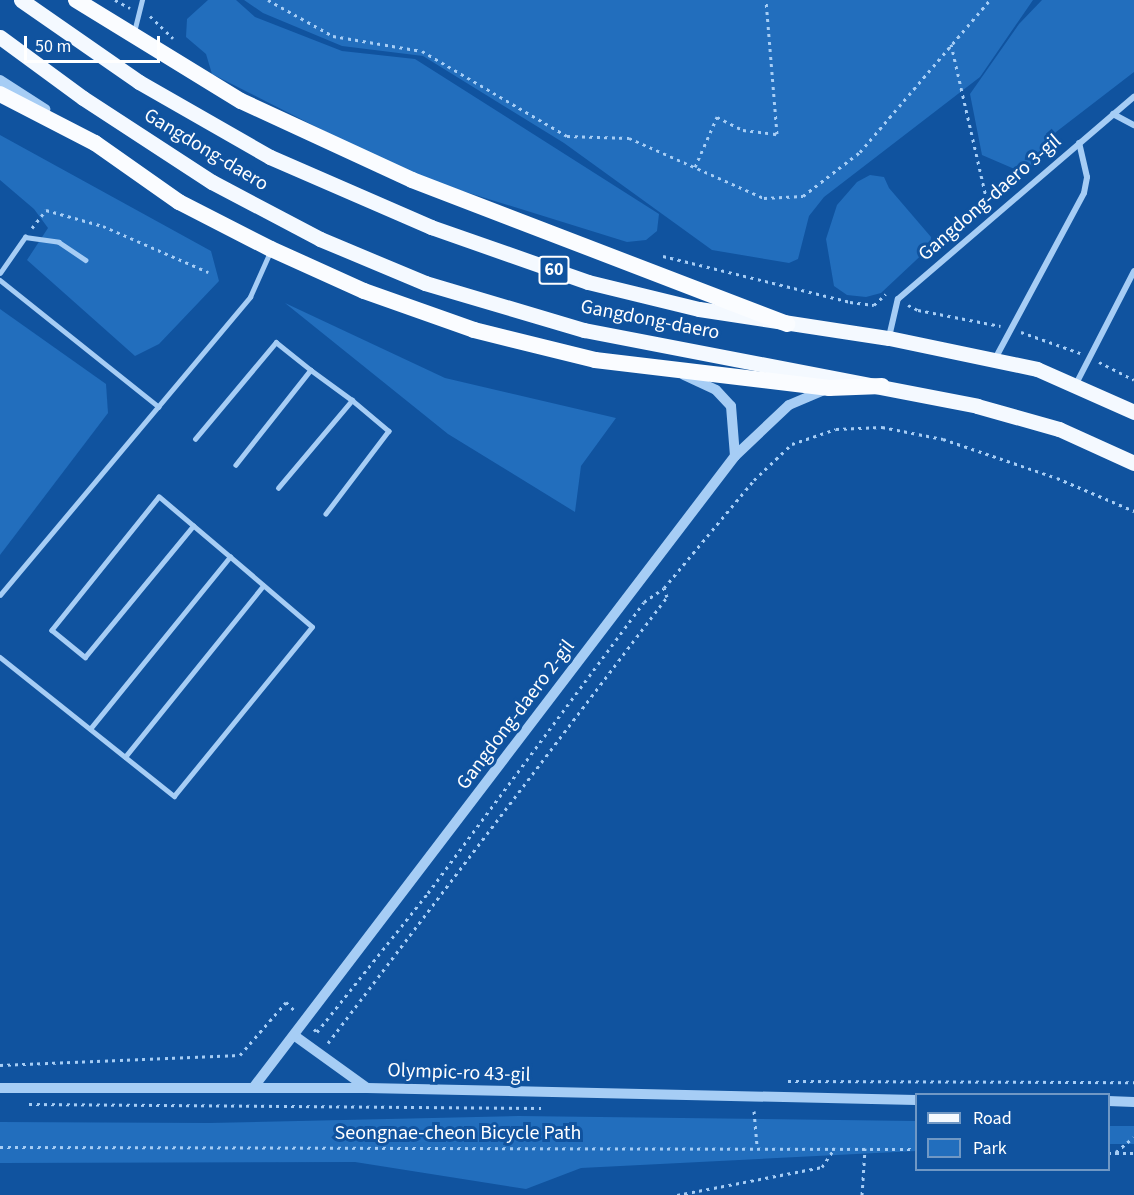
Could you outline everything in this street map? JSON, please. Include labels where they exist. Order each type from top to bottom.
[{"type":"highway","points":[[76,0],[241,101],[412,180],[787,324]]},
{"type":"highway","points":[[0,94],[96,143],[179,202],[271,249],[364,291],[474,330],[596,360],[830,388],[882,386]]},
{"type":"main road","name":"Gangdong-daero","points":[[21,0],[139,82],[270,157],[431,227],[588,282],[699,309],[889,338],[1037,369],[1076,384],[1134,412]]},
{"type":"main road","name":"Gangdong-daero","points":[[0,37],[212,182],[320,239],[425,283],[584,330],[882,386],[1059,429],[1134,463]]},
{"type":"street","points":[[0,80],[96,143]]},
{"type":"street","name":"Gangdong-daero 3-gil","points":[[889,338],[898,299],[1134,97]]},
{"type":"street","points":[[1113,114],[1134,125]]},
{"type":"street","points":[[995,359],[1084,193],[1088,177],[1079,143]]},
{"type":"street","points":[[1076,384],[1134,270]]},
{"type":"street","points":[[674,370],[716,390],[731,406],[735,456]]},
{"type":"street","name":"Gangdong-daero 2-gil","points":[[253,1088],[295,1036],[735,456],[789,405],[830,388]]},
{"type":"street","points":[[295,1036],[367,1088]]},
{"type":"street","name":"Olympic-ro 43-gil","points":[[0,1088],[367,1088],[915,1100]]},
{"type":"street","points":[[1110,1101],[1134,1102]]},
{"type":"lane","points":[[133,34],[142,0]]},
{"type":"lane","points":[[0,273],[25,237],[59,242],[86,260]]},
{"type":"lane","points":[[0,596],[250,297],[271,249]]},
{"type":"lane","points":[[0,280],[159,407]]},
{"type":"lane","points":[[195,439],[276,342],[352,400],[388,431],[326,514]]},
{"type":"lane","points":[[236,465],[311,370]]},
{"type":"lane","points":[[278,488],[352,400]]},
{"type":"lane","points":[[0,657],[174,796],[312,627],[194,526],[159,497],[52,630],[85,657],[194,526]]},
{"type":"lane","points":[[90,729],[230,557]]},
{"type":"lane","points":[[125,757],[263,586]]},
{"type":"path","points":[[115,0],[154,18],[175,40]]},
{"type":"path","points":[[268,0],[333,36],[422,51],[567,136],[629,138],[764,198],[803,196],[860,152],[990,0]]},
{"type":"path","points":[[276,0],[277,6]]},
{"type":"path","points":[[695,167],[717,117],[743,130],[777,134],[766,0]]},
{"type":"path","points":[[951,45],[991,219]]},
{"type":"path","points":[[25,237],[46,210],[104,226],[208,272]]},
{"type":"path","points":[[652,253],[850,302],[873,305],[890,290]]},
{"type":"path","points":[[317,1032],[428,893],[644,602],[664,588],[754,480],[792,444],[836,429],[882,427],[943,439],[1057,478],[1134,511]]},
{"type":"path","points":[[328,1043],[667,597],[664,588]]},
{"type":"path","points":[[0,1065],[240,1055],[286,1002]]},
{"type":"path","points":[[24,1104],[547,1108]]},
{"type":"path","points":[[743,1109],[766,1109]]},
{"type":"path","points":[[754,1109],[757,1148]]},
{"type":"path","points":[[1115,1153],[1134,1137]]},
{"type":"path","name":"Seongnae-cheon Bicycle Path","points":[[0,1147],[915,1149]]},
{"type":"path","points":[[677,1195],[822,1167],[835,1148]]},
{"type":"path","points":[[862,1195],[865,1148]]},
{"type":"path","points":[[1110,1153],[1134,1153]]},
{"type":"green space","points":[[208,0],[236,0],[255,17],[342,51],[415,59],[659,214],[657,231],[646,240],[627,242],[411,175],[212,74],[206,54],[186,37],[187,19]]},
{"type":"green space","points":[[244,0],[1033,0],[980,77],[824,197],[809,216],[798,259],[789,263],[712,250],[564,143],[423,56],[342,46],[263,13]]},
{"type":"green space","points":[[1042,0],[1134,0],[1134,72],[1056,132],[1026,174],[982,155],[970,94],[1019,24]]},
{"type":"green space","points":[[0,135],[211,251],[219,281],[159,344],[135,356],[27,260],[48,228],[34,209],[0,180]]},
{"type":"green space","points":[[870,175],[884,177],[889,188],[931,237],[930,247],[881,293],[866,297],[847,295],[834,286],[826,239],[837,205],[857,182]]},
{"type":"green space","points":[[285,303],[445,378],[616,418],[581,466],[575,512],[448,434]]},
{"type":"green space","points":[[0,309],[106,384],[108,413],[0,555]]},
{"type":"green space","points":[[518,1116],[915,1121],[915,1151],[581,1168],[526,1189],[355,1162],[0,1163],[0,1122],[209,1123]]},
{"type":"green space","points":[[1110,1126],[1134,1126],[1134,1144],[1110,1144]]}]
